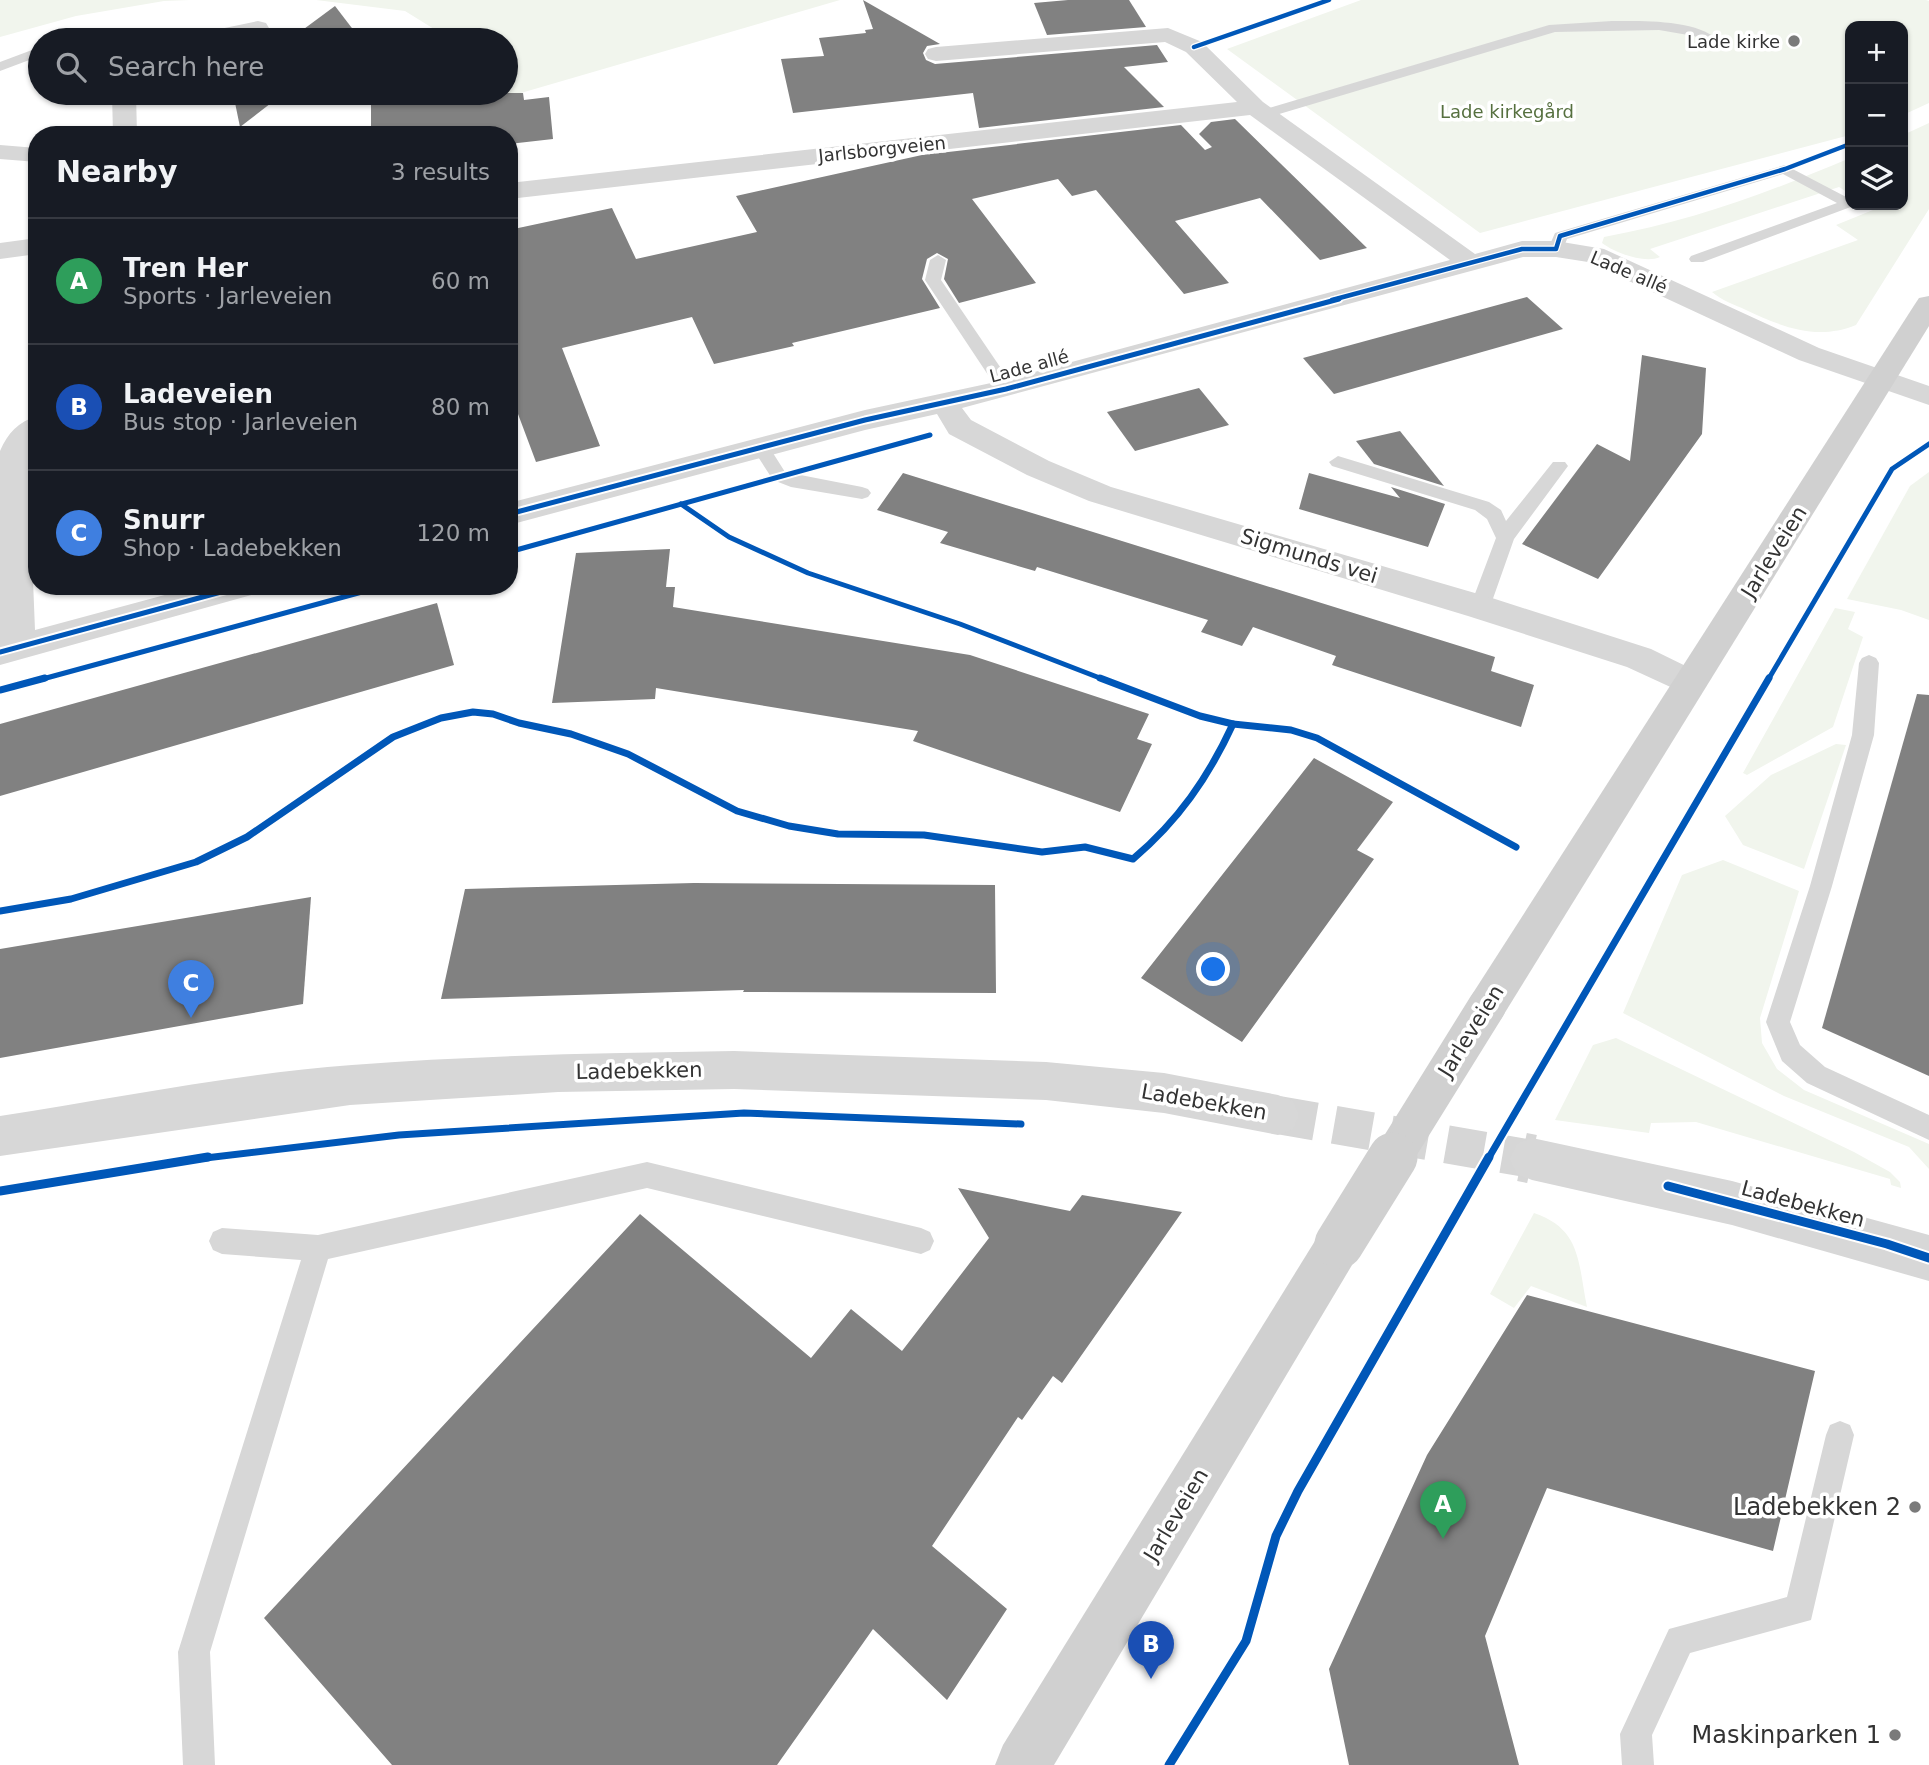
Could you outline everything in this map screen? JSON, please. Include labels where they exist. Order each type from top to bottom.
[{"type":"main road","name":"Jarleveien","points":[[1023,1765],[1339,1244],[1929,304]]},
{"type":"street","points":[[936,54],[1168,35],[1194,47],[1259,110],[1471,263]]},
{"type":"street","points":[[124,105],[125,126]]},
{"type":"street","name":"Jarlsborgveien","points":[[518,190],[1259,110]]},
{"type":"street","points":[[0,152],[28,154]]},
{"type":"street","points":[[0,251],[28,247]]},
{"type":"street","name":"Lade allé","points":[[518,512],[760,446],[1006,389],[1522,249],[1556,249],[1595,255],[1809,354],[1929,396]]},
{"type":"street","name":"Sigmunds vei","points":[[944,404],[960,427],[1038,468],[1100,494],[1480,607],[1639,658],[1690,683]]},
{"type":"street","points":[[28,432],[20,438],[13,455],[10,649],[210,595]]},
{"type":"street","name":"Ladebekken","points":[[0,1136],[350,1085],[558,1073],[720,1070],[1046,1081],[1164,1093],[1279,1115]]},
{"type":"street","name":"Ladebekken","points":[[1532,1159],[1668,1186],[1929,1258]]},
{"type":"lane","points":[[1259,110],[1554,28],[1590,24],[1642,26],[1702,33],[1711,40]]},
{"type":"lane","points":[[0,67],[28,56]]},
{"type":"lane","points":[[1556,249],[1560,236],[1785,169],[1849,204],[1698,259]]},
{"type":"lane","points":[[938,260],[933,280],[1006,389]]},
{"type":"lane","points":[[760,446],[779,476],[791,481],[862,493]]},
{"type":"lane","points":[[1338,462],[1482,506],[1494,515],[1504,538]]},
{"type":"lane","points":[[1480,607],[1504,538],[1559,467]]},
{"type":"lane","points":[[1869,663],[1863,735],[1821,886],[1778,1022],[1791,1053],[1816,1075],[1929,1128]]},
{"type":"lane","points":[[222,1241],[318,1248],[647,1175],[921,1241]]},
{"type":"lane","points":[[199,1765],[194,1652],[318,1248]]},
{"type":"lane","points":[[1638,1765],[1636,1734],[1680,1640],[1800,1609],[1840,1436]]},
{"type":"green space","points":[[0,0],[190,0],[164,1],[76,16],[0,37]]},
{"type":"green space","points":[[316,0],[840,0],[518,94],[518,28],[432,28],[405,11]]},
{"type":"green space","name":"Lade kirkegård","points":[[1361,0],[1926,0],[1929,1],[1929,103],[1908,113],[1908,21],[1845,21],[1845,136],[1480,233],[1227,49]]},
{"type":"green space","points":[[1929,123],[1929,209],[1856,325],[1827,332],[1800,330],[1759,316],[1712,292],[1858,240],[1836,225],[1873,210],[1908,210],[1908,133]]},
{"type":"green space","points":[[1845,160],[1845,191],[1839,187],[1650,249],[1660,257],[1646,259],[1630,256],[1602,243],[1604,237],[1699,214],[1789,183]]},
{"type":"green space","points":[[1929,472],[1929,620],[1901,610],[1847,599],[1910,486]]},
{"type":"green space","points":[[1835,608],[1855,612],[1848,629],[1863,637],[1833,727],[1747,775],[1743,773]]},
{"type":"green space","points":[[1836,744],[1846,745],[1804,869],[1743,845],[1725,816],[1771,775]]},
{"type":"green space","points":[[1723,860],[1799,891],[1760,1018],[1762,1043],[1777,1069],[1804,1090],[1929,1144],[1929,1169],[1909,1147],[1784,1096],[1623,1013],[1682,875]]},
{"type":"green space","points":[[1616,1038],[1854,1152],[1890,1172],[1900,1182],[1901,1188],[1891,1185],[1890,1179],[1696,1122],[1651,1123],[1649,1133],[1555,1120],[1593,1045]]},
{"type":"green space","points":[[1534,1213],[1550,1220],[1569,1238],[1579,1263],[1587,1307],[1531,1286],[1514,1308],[1490,1294]]},
{"type":"building","points":[[863,0],[940,44],[927,46],[923,53],[926,60],[935,64],[1157,45],[1168,62],[1124,67],[1164,107],[979,128],[973,93],[793,113],[781,59],[824,56],[819,38],[866,33],[865,30],[873,29]]},
{"type":"building","points":[[1129,0],[1146,27],[1047,35],[1034,3]]},
{"type":"building","points":[[335,6],[352,28],[305,28]]},
{"type":"building","points":[[518,93],[523,93],[524,100],[549,97],[553,139],[518,143],[518,126],[371,126],[371,105],[518,105]]},
{"type":"building","points":[[235,105],[268,105],[241,126]]},
{"type":"building","points":[[1235,119],[1367,248],[1320,260],[1260,198],[1175,221],[1229,283],[1184,294],[1096,190],[1072,196],[1058,179],[972,199],[1036,283],[959,303],[944,279],[948,259],[937,253],[927,259],[922,279],[940,308],[792,343],[794,346],[714,364],[692,317],[562,348],[600,446],[536,462],[518,414],[518,228],[612,208],[636,259],[757,232],[736,196],[922,155],[1181,125],[1205,150],[1212,147],[1199,134],[1211,122]]},
{"type":"building","points":[[1527,297],[1563,329],[1334,394],[1303,358]]},
{"type":"building","points":[[1642,355],[1706,368],[1702,434],[1598,579],[1522,544],[1597,444],[1630,461]]},
{"type":"building","points":[[1199,388],[1229,425],[1135,451],[1107,412]]},
{"type":"building","points":[[1400,431],[1444,486],[1374,464],[1356,441]]},
{"type":"building","points":[[903,473],[1495,657],[1491,671],[1534,685],[1521,727],[1332,665],[1336,656],[1253,627],[1242,646],[1201,632],[1208,620],[1037,567],[1035,571],[940,543],[948,532],[877,510]]},
{"type":"building","points":[[1309,473],[1400,498],[1391,487],[1445,504],[1428,547],[1299,509]]},
{"type":"building","points":[[670,549],[666,587],[675,587],[673,607],[970,655],[1149,714],[1137,739],[1152,744],[1120,812],[913,741],[918,731],[656,688],[655,699],[552,703],[576,553]]},
{"type":"building","points":[[437,603],[454,665],[0,796],[0,724]]},
{"type":"building","points":[[1917,694],[1929,695],[1929,1076],[1822,1028]]},
{"type":"building","points":[[1314,758],[1393,802],[1357,850],[1374,859],[1242,1042],[1141,978]]},
{"type":"building","points":[[694,883],[995,885],[996,993],[743,992],[744,990],[441,999],[465,889]]},
{"type":"building","points":[[311,897],[303,1004],[0,1058],[0,949]]},
{"type":"building","points":[[958,1188],[1070,1211],[1082,1195],[1182,1212],[1062,1383],[1053,1376],[1022,1420],[1018,1417],[932,1546],[1007,1609],[947,1700],[873,1629],[777,1765],[392,1765],[264,1618],[640,1214],[811,1358],[851,1309],[902,1351],[989,1238]]},
{"type":"building","points":[[1527,1295],[1815,1371],[1773,1551],[1547,1488],[1485,1636],[1519,1765],[1349,1765],[1329,1669],[1427,1455]]},
{"type":"tunnel","points":[[1278,1115],[1532,1159],[1522,1157]]},
{"type":"cycle path","points":[[1194,47],[1329,0]]},
{"type":"cycle path","points":[[518,512],[865,420],[1006,389],[1522,249],[1556,249],[1560,236],[1785,169],[1845,146]]},
{"type":"cycle path","points":[[518,549],[930,435]]},
{"type":"cycle path","points":[[1169,1765],[1246,1641],[1276,1536],[1298,1491],[1578,1003],[1892,469],[1929,444]]},
{"type":"cycle path","points":[[0,911],[71,899],[196,862],[247,837],[393,737],[441,718],[473,712],[493,714],[519,723],[571,734],[628,754],[737,811],[789,826],[838,834],[924,835],[1042,852],[1085,847],[1133,859],[1166,829],[1192,798],[1214,764],[1233,724],[1200,716],[960,624],[808,573],[729,537],[681,504]]},
{"type":"cycle path","points":[[0,652],[210,595]]},
{"type":"cycle path","points":[[0,690],[351,595]]},
{"type":"cycle path","points":[[1233,724],[1291,730],[1317,738],[1516,847]]},
{"type":"cycle path","points":[[0,1191],[229,1154],[399,1135],[744,1113],[1021,1124]]},
{"type":"cycle path","points":[[1668,1186],[1887,1244],[1929,1258]]},
{"type":"place","name":"Lade kirke","points":[[1794,41]]},
{"type":"place","name":"Snurr","points":[[191,1018]]},
{"type":"place","name":"Ladebekken 2","points":[[1915,1507]]},
{"type":"place","name":"Tren Her","points":[[1443,1539]]},
{"type":"place","name":"Ladeveien","points":[[1151,1679]]},
{"type":"place","name":"Maskinparken 1","points":[[1895,1735]]}]
